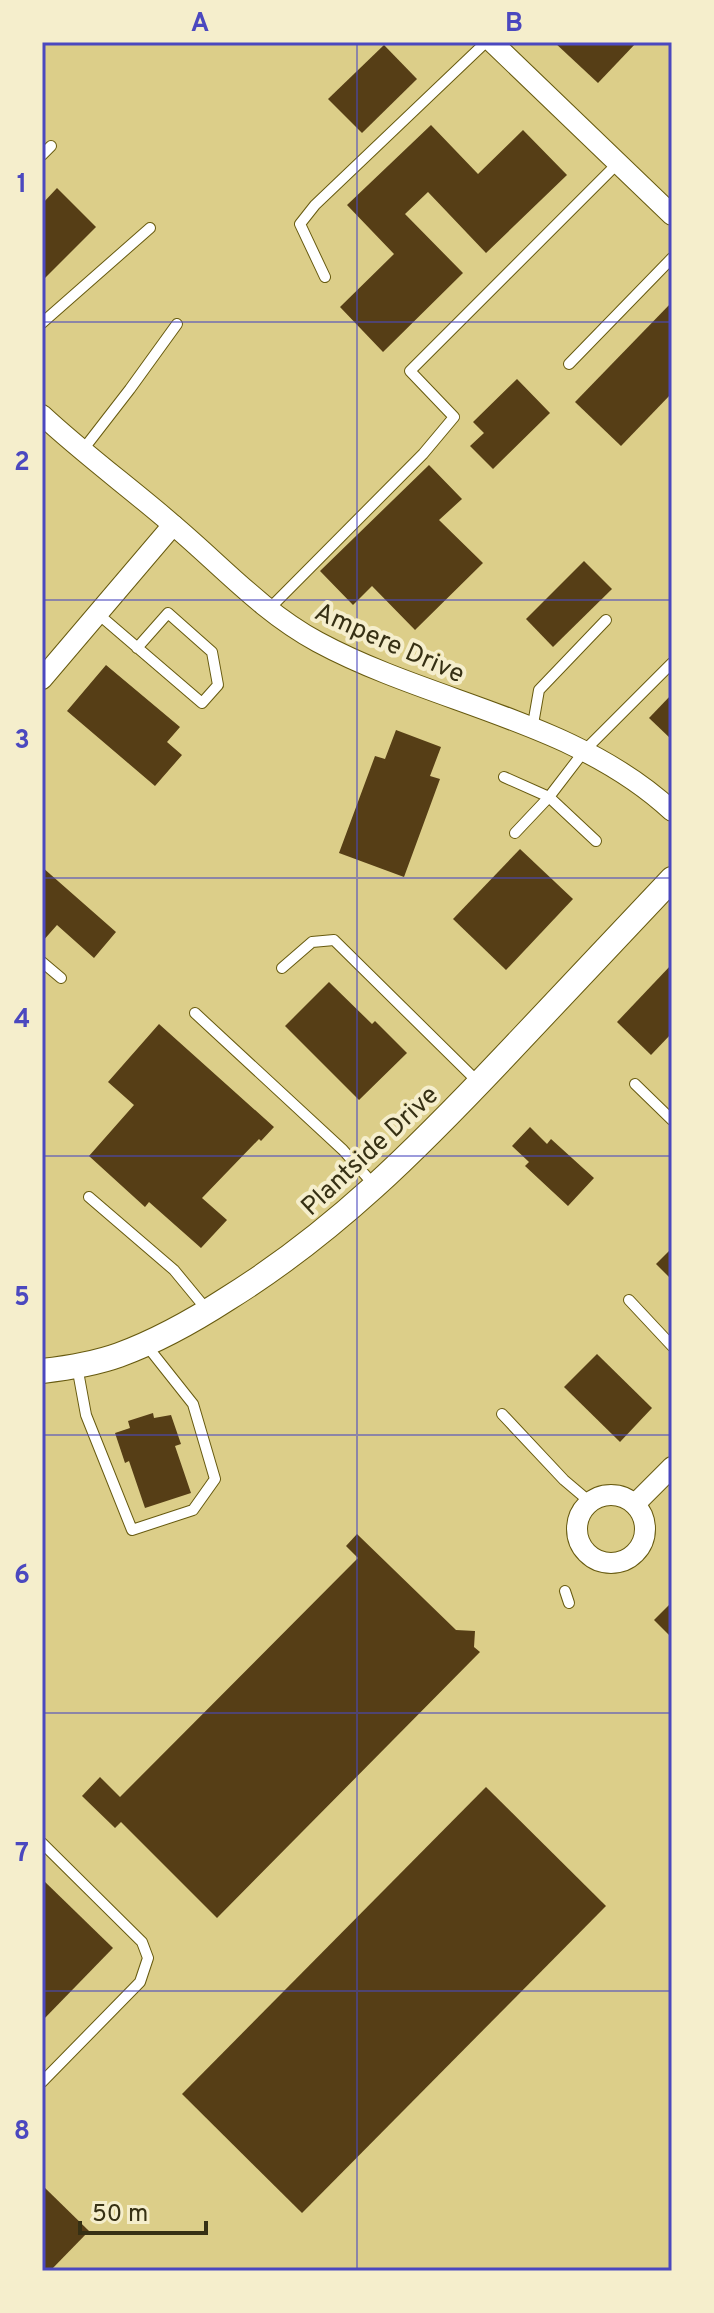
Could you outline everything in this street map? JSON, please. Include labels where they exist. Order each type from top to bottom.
[{"type":"street","points":[[492,42],[672,215]]},
{"type":"street","name":"Ampere Drive","points":[[42,415],[173,525],[267,610],[320,643],[361,662],[585,750],[624,772],[672,811]]},
{"type":"street","points":[[45,670],[173,525]]},
{"type":"street","name":"Plantside Drive","points":[[42,1371],[116,1356],[146,1344],[208,1311],[288,1259],[376,1187],[672,879]]},
{"type":"street","points":[[635,1504],[669,1476]]},
{"type":"street","points":[[609,1495],[621,1496],[635,1504],[645,1522],[640,1547],[627,1559],[610,1563],[592,1557],[578,1538],[577,1528],[582,1511],[590,1502],[609,1495]]},
{"type":"lane","points":[[325,277],[300,224],[315,205],[486,42]]},
{"type":"lane","points":[[42,155],[51,146]]},
{"type":"lane","points":[[267,610],[423,454],[454,417],[410,371],[618,163]]},
{"type":"lane","points":[[42,323],[150,228]]},
{"type":"lane","points":[[569,364],[672,258]]},
{"type":"lane","points":[[82,451],[177,324]]},
{"type":"lane","points":[[97,613],[137,648],[202,703],[218,685],[212,652],[168,613],[137,648]]},
{"type":"lane","points":[[532,730],[539,690],[606,620]]},
{"type":"lane","points":[[515,833],[549,797],[585,750],[672,663]]},
{"type":"lane","points":[[504,777],[549,797],[596,841]]},
{"type":"lane","points":[[282,968],[312,942],[334,940],[479,1083]]},
{"type":"lane","points":[[42,962],[61,978]]},
{"type":"lane","points":[[195,1013],[343,1150],[376,1187]]},
{"type":"lane","points":[[635,1084],[672,1120]]},
{"type":"lane","points":[[89,1197],[174,1270],[208,1311]]},
{"type":"lane","points":[[629,1300],[672,1346]]},
{"type":"lane","points":[[77,1366],[86,1415],[132,1530],[193,1510],[215,1479],[193,1404],[146,1344]]},
{"type":"lane","points":[[502,1414],[564,1480],[590,1502]]},
{"type":"lane","points":[[565,1591],[569,1603]]},
{"type":"lane","points":[[42,1843],[142,1942],[148,1958],[140,1982],[42,2082]]},
{"type":"building","points":[[554,42],[637,42],[598,83]]},
{"type":"building","points":[[384,45],[417,79],[362,133],[328,99]]},
{"type":"building","points":[[431,125],[478,174],[523,130],[567,175],[486,253],[428,192],[405,214],[463,273],[383,352],[340,307],[394,254],[347,205]]},
{"type":"building","points":[[57,188],[96,227],[42,281],[42,204]]},
{"type":"building","points":[[672,302],[672,393],[621,446],[575,402]]},
{"type":"building","points":[[517,379],[550,413],[493,469],[470,446],[484,433],[473,422]]},
{"type":"building","points":[[429,465],[462,499],[439,520],[483,563],[415,630],[372,586],[353,605],[320,571]]},
{"type":"building","points":[[584,561],[612,589],[553,647],[526,619]]},
{"type":"building","points":[[106,665],[180,727],[167,742],[182,755],[155,786],[67,711]]},
{"type":"building","points":[[672,694],[672,740],[649,718]]},
{"type":"building","points":[[396,730],[441,747],[430,776],[440,779],[404,877],[339,853],[375,756],[385,759]]},
{"type":"building","points":[[520,849],[573,899],[506,970],[453,919]]},
{"type":"building","points":[[42,867],[116,932],[94,958],[57,925],[42,942]]},
{"type":"building","points":[[672,964],[672,1033],[651,1055],[617,1022]]},
{"type":"building","points":[[329,982],[407,1053],[359,1100],[285,1026]]},
{"type":"building","points":[[159,1024],[274,1127],[202,1198],[227,1220],[201,1248],[149,1202],[145,1207],[89,1156],[134,1105],[108,1082]]},
{"type":"building","points":[[530,1127],[547,1144],[551,1139],[594,1178],[568,1206],[525,1166],[529,1162],[512,1146]]},
{"type":"building","points":[[672,1248],[672,1280],[656,1264]]},
{"type":"building","points":[[597,1354],[652,1408],[620,1442],[564,1387]]},
{"type":"building","points":[[153,1413],[154,1418],[171,1415],[181,1444],[175,1446],[191,1493],[145,1508],[129,1461],[125,1463],[115,1433],[130,1428],[128,1421]]},
{"type":"building","points":[[357,1534],[456,1630],[475,1631],[474,1647],[480,1652],[217,1918],[121,1822],[115,1828],[82,1796],[100,1777],[120,1797],[358,1558],[346,1546]]},
{"type":"building","points":[[672,1602],[672,1638],[654,1620]]},
{"type":"building","points":[[486,1787],[606,1906],[302,2213],[182,2094]]},
{"type":"building","points":[[42,1879],[113,1948],[42,2021]]},
{"type":"building","points":[[42,2185],[89,2231],[50,2271],[42,2271]]}]
